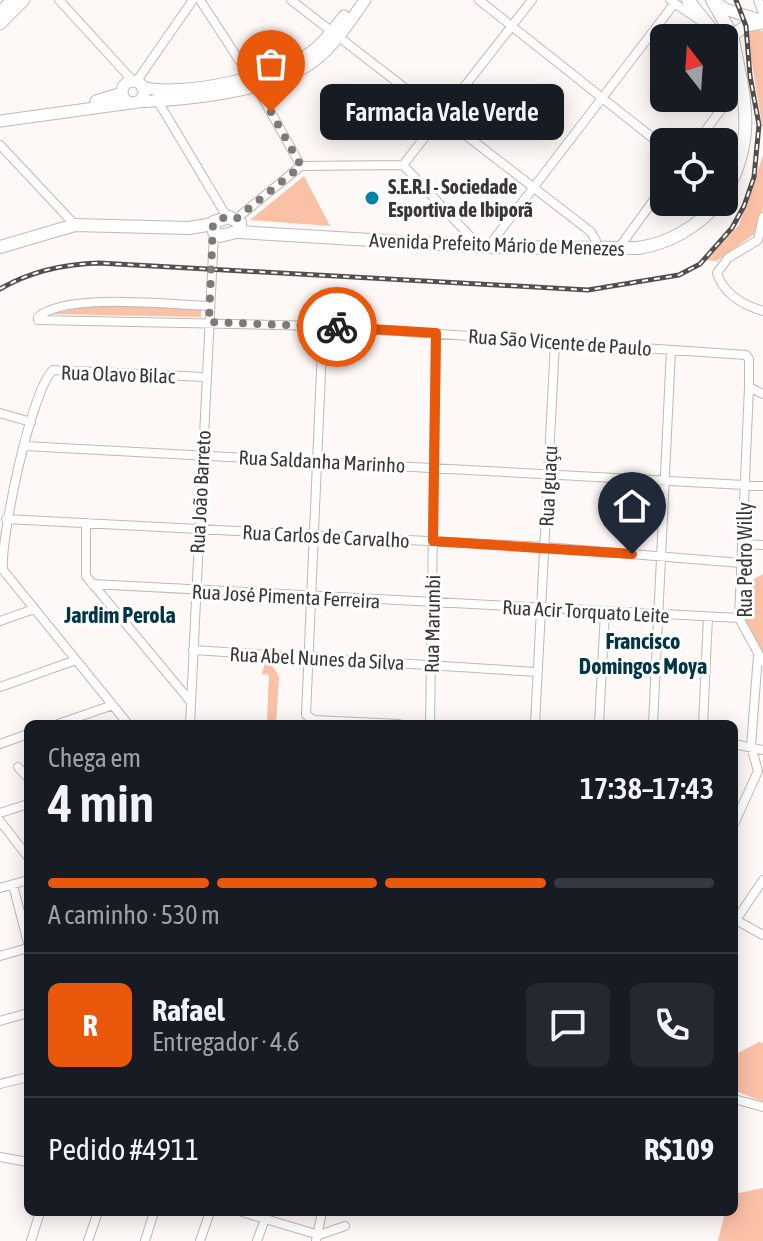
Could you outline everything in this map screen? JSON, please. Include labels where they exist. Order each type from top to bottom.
[{"type":"main road","points":[[1,19],[12,0]]},
{"type":"main road","points":[[1,19],[24,0]]},
{"type":"main road","points":[[336,33],[356,0]]},
{"type":"main road","points":[[36,113],[105,100],[122,93],[126,84],[144,88],[207,90],[253,82],[305,67],[365,0]]},
{"type":"main road","points":[[688,0],[705,24]]},
{"type":"main road","points":[[712,0],[725,9],[763,22]]},
{"type":"main road","points":[[712,0],[726,24]]},
{"type":"main road","points":[[738,31],[763,22]]},
{"type":"main road","points":[[738,66],[747,123],[738,168]]},
{"type":"main road","points":[[738,76],[741,82]]},
{"type":"main road","points":[[134,103],[144,88]]},
{"type":"main road","points":[[122,93],[134,103]]},
{"type":"main road","points":[[0,118],[134,103]]},
{"type":"main road","name":"Avenida Prefeito Mário de Menezes","points":[[0,247],[75,225],[226,226],[261,232],[595,251],[655,246],[694,227],[705,216]]},
{"type":"street","points":[[59,0],[144,88],[193,0]]},
{"type":"street","points":[[200,0],[253,82],[301,166]]},
{"type":"street","points":[[291,0],[591,232],[596,241],[595,251]]},
{"type":"street","points":[[479,0],[650,136]]},
{"type":"street","points":[[403,165],[532,0]]},
{"type":"street","points":[[758,0],[763,13]]},
{"type":"street","points":[[212,260],[226,226],[301,166],[403,165],[484,247],[534,188],[672,2],[705,24]]},
{"type":"street","points":[[707,128],[741,82]]},
{"type":"street","name":"Rua João Barreto","points":[[144,88],[216,200],[226,226],[212,260],[190,720]]},
{"type":"street","points":[[0,145],[75,225]]},
{"type":"street","points":[[618,249],[650,205]]},
{"type":"street","points":[[763,217],[760,240],[728,258],[717,273],[721,283],[742,305],[763,311]]},
{"type":"street","name":"Rua São Vicente de Paulo","points":[[210,306],[89,303],[60,307],[38,317],[38,320],[323,326],[748,357]]},
{"type":"street","points":[[320,720],[308,719],[305,712],[323,326]]},
{"type":"street","name":"Rua Marumbi","points":[[430,720],[436,333]]},
{"type":"street","name":"Rua Iguaçu","points":[[535,720],[555,343]]},
{"type":"street","points":[[653,720],[671,350]]},
{"type":"street","name":"Rua Pedro Willy","points":[[748,357],[739,618],[760,658]]},
{"type":"street","name":"Rua Olavo Bilac","points":[[125,720],[3,570],[1,540],[31,422],[46,378],[53,370],[205,377]]},
{"type":"street","points":[[749,387],[763,394]]},
{"type":"street","points":[[0,413],[31,422]]},
{"type":"street","name":"Rua Saldanha Marinho","points":[[25,446],[763,486]]},
{"type":"street","points":[[0,497],[11,499]]},
{"type":"street","name":"Rua Carlos de Carvalho","points":[[6,519],[545,547],[741,563]]},
{"type":"street","points":[[86,523],[83,562],[92,584],[191,702]]},
{"type":"street","points":[[742,544],[763,545]]},
{"type":"street","name":"Rua José Pimenta Ferreira","points":[[92,584],[195,592],[433,602]]},
{"type":"street","name":"Rua Acir Torquato Leite","points":[[433,602],[739,618]]},
{"type":"street","points":[[0,621],[34,609]]},
{"type":"street","points":[[599,720],[605,612]]},
{"type":"street","points":[[703,720],[708,617]]},
{"type":"street","name":"Rua Abel Nunes da Silva","points":[[193,650],[537,672]]},
{"type":"street","points":[[738,815],[758,771],[751,746],[760,658]]},
{"type":"street","points":[[0,687],[76,660]]},
{"type":"street","points":[[70,720],[113,705]]},
{"type":"street","points":[[0,744],[24,735]]},
{"type":"street","points":[[738,744],[763,750]]},
{"type":"street","points":[[18,767],[24,774]]},
{"type":"street","points":[[0,813],[24,805]]},
{"type":"street","points":[[0,821],[4,832],[24,853]]},
{"type":"street","points":[[738,915],[763,880]]},
{"type":"street","points":[[0,888],[24,881]]},
{"type":"street","points":[[13,885],[24,929]]},
{"type":"street","points":[[738,921],[763,935]]},
{"type":"street","points":[[0,956],[24,947]]},
{"type":"street","points":[[0,1021],[24,1014]]},
{"type":"street","points":[[0,1084],[24,1078]]},
{"type":"street","points":[[738,1100],[763,1107]]},
{"type":"street","points":[[0,1157],[24,1159]]},
{"type":"street","points":[[31,1241],[39,1216]]},
{"type":"street","points":[[88,1241],[97,1216]]},
{"type":"street","points":[[145,1241],[153,1216]]},
{"type":"street","points":[[200,1241],[209,1216]]},
{"type":"street","points":[[255,1216],[318,1238],[345,1226]]},
{"type":"street","points":[[318,1238],[321,1216]]},
{"type":"street","points":[[257,1241],[265,1219]]},
{"type":"shaded area","points":[[741,28],[763,31],[763,131],[752,64]]},
{"type":"shaded area","points":[[763,155],[763,207],[757,232],[717,261],[706,260],[739,225]]},
{"type":"shaded area","points":[[304,176],[330,226],[250,220]]},
{"type":"shaded area","points":[[93,305],[201,307],[201,317],[51,314]]},
{"type":"shaded area","points":[[763,574],[763,660],[740,618],[749,582]]},
{"type":"shaded area","points":[[265,662],[271,663],[279,677],[276,720],[267,720],[269,675],[262,674]]},
{"type":"shaded area","points":[[759,1042],[763,1043],[763,1102],[738,1092],[738,1053]]},
{"type":"shaded area","points":[[763,1188],[763,1241],[718,1241],[724,1216],[738,1216],[738,1193]]},
{"type":"railway","points":[[0,289],[48,270],[99,263],[588,290],[679,275],[700,264],[732,228],[754,177],[759,125],[750,76],[746,26],[736,0]]},
{"type":"way so far","points":[[271,112],[301,166],[236,219],[223,218],[213,224],[209,322],[337,327]]},
{"type":"place","name":"Farmacia Vale Verde","points":[[271,112]]},
{"type":"place","name":"S.E.R.I - Sociedade Esportiva de Ibiporã","points":[[372,198]]},
{"type":"district","name":"Jardim Perola","points":[[120,615]]},
{"type":"district","name":"Francisco Domingos Moya","points":[[643,654]]},
{"type":"route","points":[[337,327],[436,333],[433,541],[632,554]]}]
